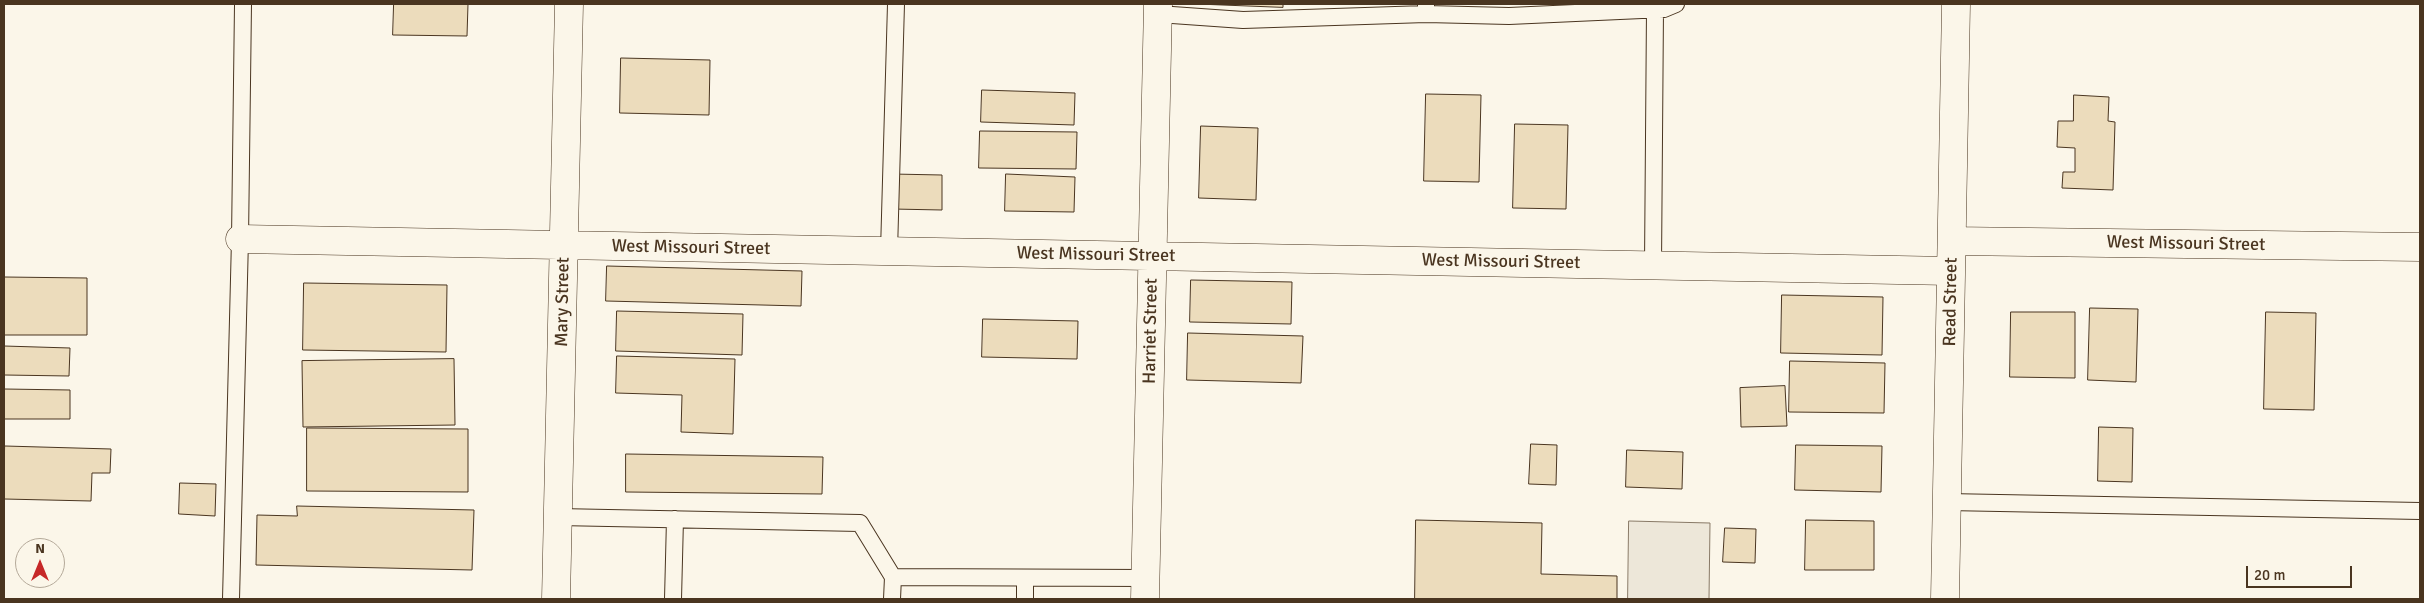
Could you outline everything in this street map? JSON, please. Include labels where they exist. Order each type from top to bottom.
[{"type":"street","name":"Mary Street","points":[[556,599],[569,4]]},
{"type":"street","name":"Read Street","points":[[1945,599],[1956,4]]},
{"type":"street","name":"Harriet Street","points":[[1146,589],[1158,9]]},
{"type":"street","name":"West Missouri Street","points":[[240,239],[1951,270]]},
{"type":"street","name":"West Missouri Street","points":[[1952,241],[2420,248]]},
{"type":"lane","points":[[231,599],[240,239],[243,4]]},
{"type":"lane","points":[[889,251],[896,4]]},
{"type":"lane","points":[[1158,9],[1243,20],[1426,9],[1510,16],[1664,9],[1676,4]]},
{"type":"lane","points":[[1653,265],[1655,9]]},
{"type":"lane","points":[[1947,502],[2420,511]]},
{"type":"lane","points":[[558,517],[860,523],[893,577],[892,599]]},
{"type":"lane","points":[[673,599],[675,519]]},
{"type":"lane","points":[[893,577],[1025,578],[1146,589]]},
{"type":"lane","points":[[1024,599],[1025,578]]},
{"type":"shaded area","points":[[1629,521],[1710,523],[1709,599],[1628,599]]},
{"type":"building","points":[[394,4],[468,4],[467,36],[393,35]]},
{"type":"building","points":[[1198,4],[1283,4],[1283,7]]},
{"type":"building","points":[[621,58],[710,60],[709,115],[620,113]]},
{"type":"building","points":[[982,90],[1075,93],[1074,125],[981,122]]},
{"type":"building","points":[[1426,94],[1481,95],[1479,182],[1424,181]]},
{"type":"building","points":[[2074,95],[2109,97],[2108,121],[2115,122],[2113,190],[2062,188],[2063,172],[2075,172],[2075,148],[2057,147],[2058,121],[2073,121]]},
{"type":"building","points":[[1515,124],[1568,125],[1566,209],[1513,208]]},
{"type":"building","points":[[1201,126],[1258,128],[1256,200],[1199,198]]},
{"type":"building","points":[[980,131],[1077,132],[1076,169],[979,168]]},
{"type":"building","points":[[892,174],[942,175],[942,210],[892,209]]},
{"type":"building","points":[[1006,174],[1075,177],[1074,212],[1005,211]]},
{"type":"building","points":[[607,266],[802,271],[801,306],[606,301]]},
{"type":"building","points":[[4,277],[87,278],[87,335],[4,335]]},
{"type":"building","points":[[1191,280],[1292,282],[1291,324],[1190,322]]},
{"type":"building","points":[[304,283],[447,285],[446,352],[303,350]]},
{"type":"building","points":[[1782,295],[1883,297],[1882,355],[1781,353]]},
{"type":"building","points":[[2090,308],[2138,309],[2136,382],[2088,380]]},
{"type":"building","points":[[617,311],[743,314],[742,355],[616,351]]},
{"type":"building","points":[[2011,312],[2075,312],[2075,378],[2010,377]]},
{"type":"building","points":[[2266,312],[2316,313],[2314,410],[2264,409]]},
{"type":"building","points":[[983,319],[1078,321],[1077,359],[982,357]]},
{"type":"building","points":[[1188,333],[1303,336],[1301,383],[1187,380]]},
{"type":"building","points":[[4,346],[70,348],[69,376],[4,375]]},
{"type":"building","points":[[617,356],[735,359],[733,434],[681,432],[682,395],[616,393]]},
{"type":"building","points":[[454,359],[455,425],[303,427],[302,361]]},
{"type":"building","points":[[1790,361],[1885,363],[1884,413],[1789,412]]},
{"type":"building","points":[[1785,386],[1787,426],[1741,427],[1740,388]]},
{"type":"building","points":[[4,389],[70,390],[70,419],[4,419]]},
{"type":"building","points":[[2099,427],[2133,428],[2132,482],[2098,481]]},
{"type":"building","points":[[307,428],[468,429],[468,492],[307,491]]},
{"type":"building","points":[[1531,444],[1557,445],[1556,485],[1529,484]]},
{"type":"building","points":[[1796,445],[1882,446],[1881,492],[1795,490]]},
{"type":"building","points":[[5,446],[111,449],[110,473],[92,473],[91,501],[4,499]]},
{"type":"building","points":[[1627,450],[1683,452],[1682,489],[1626,487]]},
{"type":"building","points":[[626,454],[823,457],[822,494],[626,492]]},
{"type":"building","points":[[180,483],[216,484],[215,516],[179,514]]},
{"type":"building","points":[[297,506],[474,510],[472,570],[256,565],[257,515],[297,516]]},
{"type":"building","points":[[1416,520],[1542,523],[1541,574],[1617,576],[1617,599],[1415,599]]},
{"type":"building","points":[[1806,520],[1874,521],[1874,570],[1805,570]]},
{"type":"building","points":[[1725,528],[1756,529],[1755,563],[1723,562]]}]
